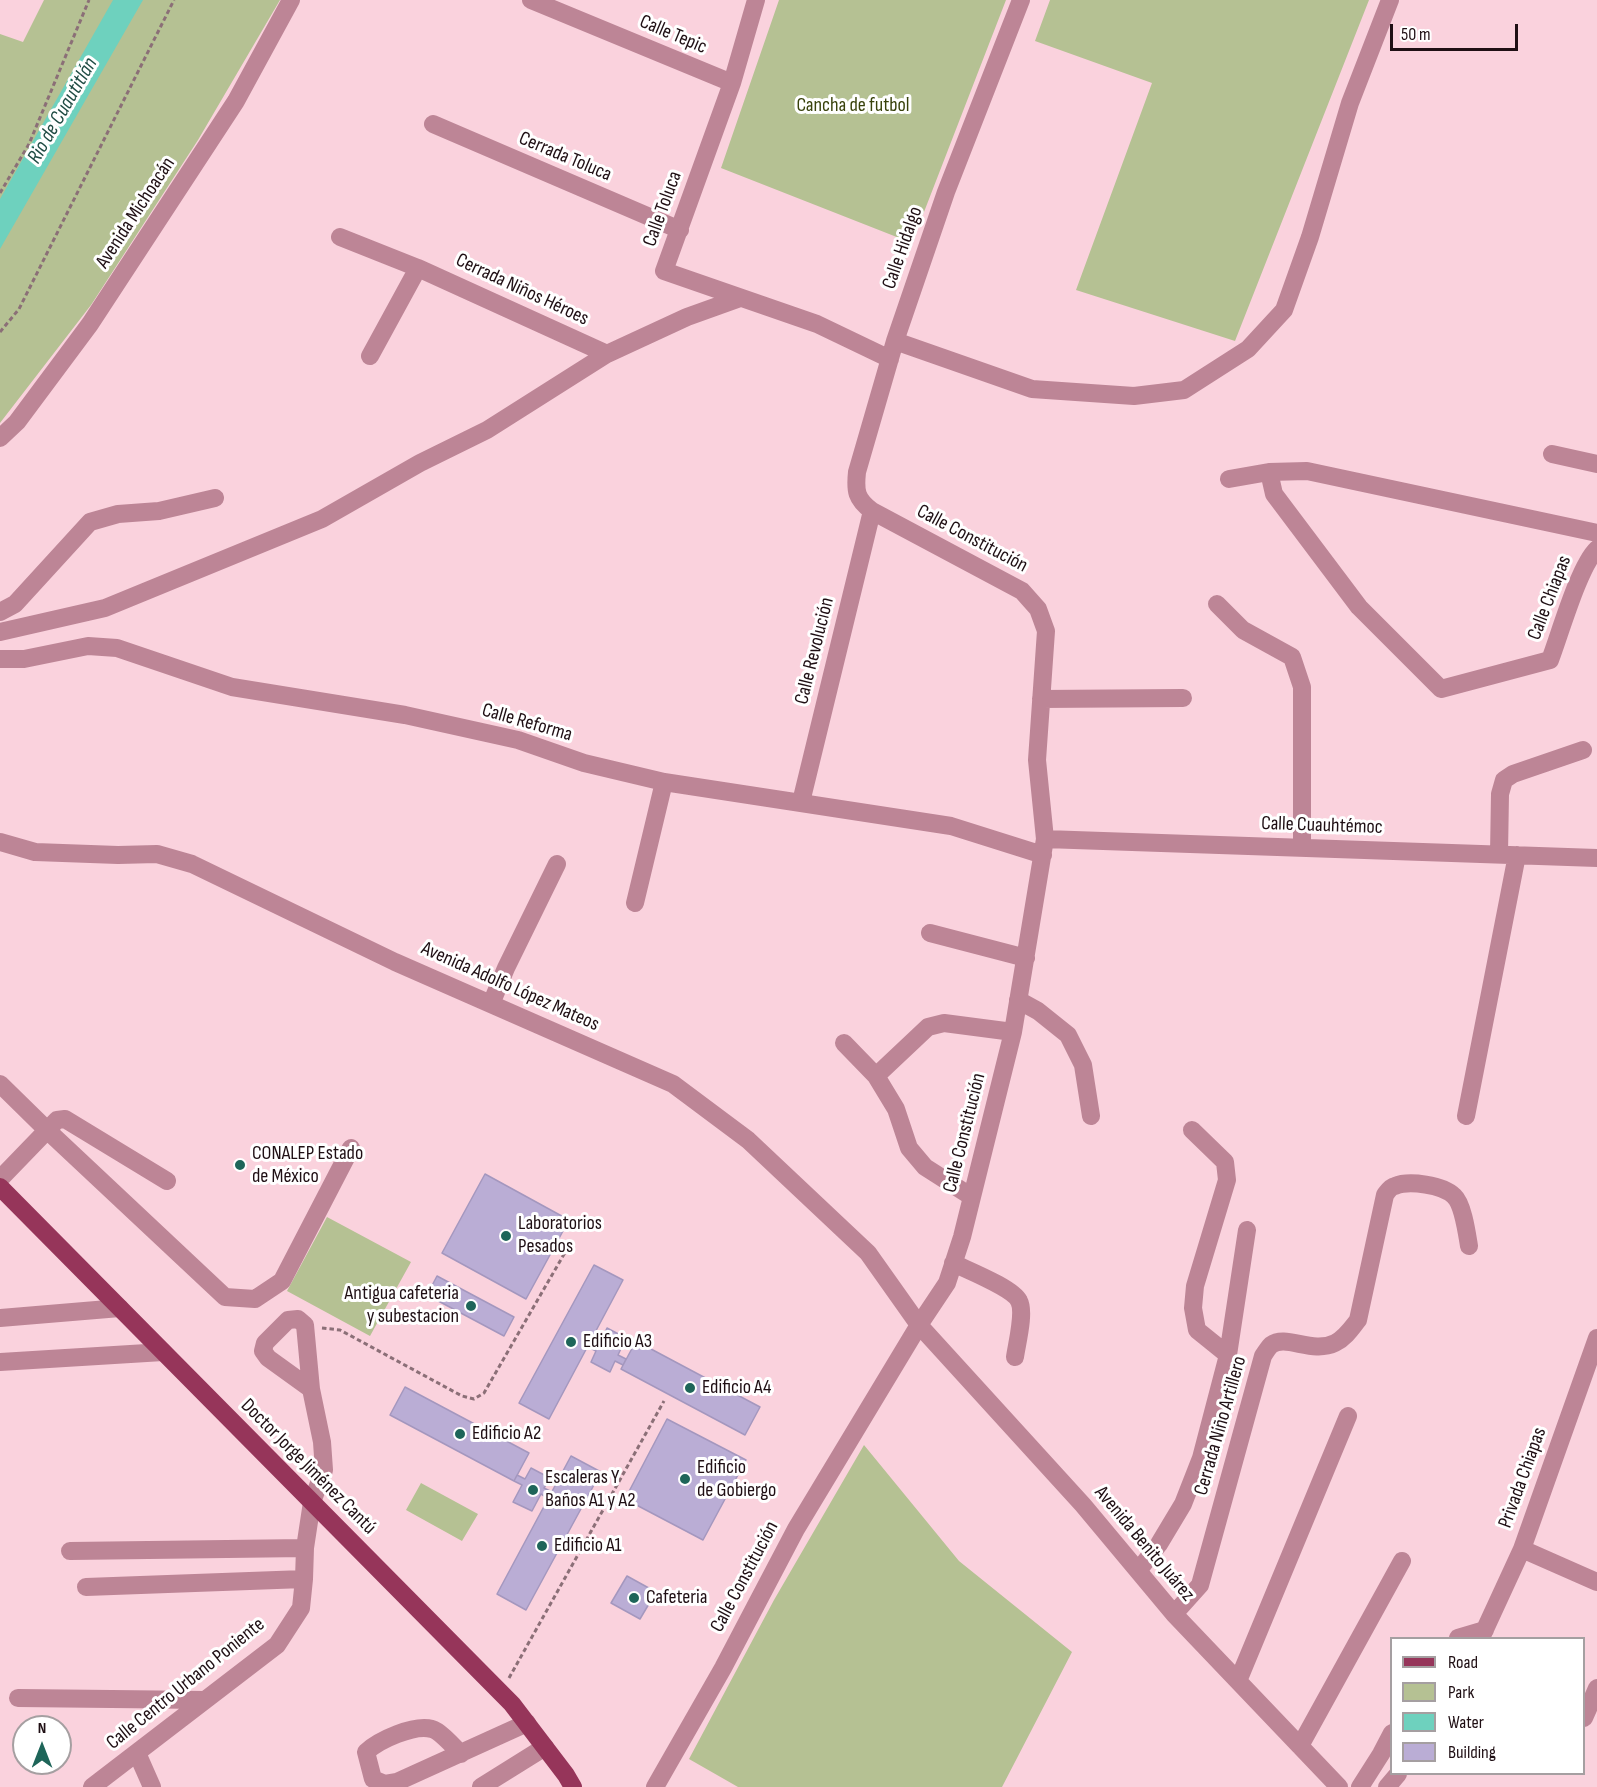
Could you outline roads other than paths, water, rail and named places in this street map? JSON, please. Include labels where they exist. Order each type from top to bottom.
[{"type":"main road","name":"Doctor Jorge Jiménez Cantú","points":[[0,1187],[500,1693],[527,1723],[573,1787]]},
{"type":"street","name":"Avenida Michoacán","points":[[0,438],[17,422],[90,324],[236,101],[291,0]]},
{"type":"street","name":"Calle Tepic","points":[[531,0],[732,83]]},
{"type":"street","name":"Calle Toluca","points":[[756,0],[732,83],[664,272],[893,350],[1032,389],[1134,396],[1184,390],[1248,349],[1284,310],[1310,237],[1350,103],[1390,0]]},
{"type":"street","name":"Calle Hidalgo","points":[[872,511],[862,504],[855,489],[857,472],[893,350],[946,192],[1021,0]]},
{"type":"street","name":"Cerrada Toluca","points":[[433,124],[680,230]]},
{"type":"street","name":"Cerrada Niños Héroes","points":[[340,237],[418,268],[608,354]]},
{"type":"street","points":[[370,356],[418,268]]},
{"type":"street","points":[[0,632],[105,608],[322,519],[420,463],[487,430],[608,354],[687,317],[740,298]]},
{"type":"street","points":[[1552,454],[1597,464]]},
{"type":"street","points":[[1229,479],[1269,472],[1307,471],[1597,532]]},
{"type":"street","name":"Calle Chiapas","points":[[1269,472],[1274,494],[1359,607],[1441,689],[1550,660],[1582,574],[1592,553],[1597,549]]},
{"type":"street","points":[[0,612],[15,604],[90,522],[118,514],[159,511],[215,498]]},
{"type":"street","name":"Calle Constitución","points":[[655,1787],[723,1668],[796,1529],[919,1325],[947,1283],[962,1237],[1013,1032],[1026,958],[1044,847],[1037,760],[1046,631],[1038,609],[1022,591],[872,511]]},
{"type":"street","name":"Calle Revolución","points":[[801,802],[872,511]]},
{"type":"street","points":[[1216,604],[1243,630],[1292,657],[1302,687],[1302,848]]},
{"type":"street","name":"Calle Reforma","points":[[0,659],[24,659],[88,646],[117,648],[232,687],[405,715],[518,740],[584,763],[664,782],[951,826],[1044,847]]},
{"type":"street","points":[[1041,699],[1183,698]]},
{"type":"street","points":[[1466,1116],[1508,855],[1500,794],[1504,780],[1513,774],[1583,750]]},
{"type":"street","points":[[635,903],[664,782]]},
{"type":"street","name":"Avenida Adolfo López Mateos","points":[[0,842],[34,852],[96,855],[157,854],[192,864],[395,962],[673,1084],[748,1140],[868,1253],[919,1325]]},
{"type":"street","name":"Calle Cuauhtémoc","points":[[1044,847],[1302,848],[1597,858]]},
{"type":"street","points":[[491,1004],[557,864]]},
{"type":"street","points":[[930,933],[1026,958]]},
{"type":"street","points":[[1018,1000],[1038,1011],[1068,1035],[1083,1065],[1091,1116]]},
{"type":"street","points":[[876,1076],[928,1027],[944,1023],[1013,1032]]},
{"type":"street","points":[[844,1043],[876,1076],[896,1109],[909,1149],[925,1167],[972,1197]]},
{"type":"street","points":[[0,1084],[225,1297],[255,1299],[282,1281],[351,1148]]},
{"type":"street","points":[[0,1179],[57,1120],[65,1119],[167,1181]]},
{"type":"street","points":[[1192,1130],[1225,1162],[1227,1180],[1195,1286],[1193,1308],[1197,1330],[1228,1355]]},
{"type":"street","name":"Cerrada Niño Artillero","points":[[1174,1614],[1200,1585],[1263,1356],[1271,1345],[1282,1341],[1315,1348],[1334,1343],[1347,1334],[1358,1320],[1385,1196],[1392,1186],[1410,1182],[1443,1189],[1456,1197],[1462,1212],[1469,1246]]},
{"type":"street","points":[[1138,1571],[1159,1544],[1183,1504],[1201,1458],[1228,1355],[1247,1230]]},
{"type":"street","points":[[953,1263],[1011,1292],[1020,1301],[1021,1315],[1015,1357]]},
{"type":"street","points":[[0,1318],[120,1308]]},
{"type":"street","name":"Calle Centro Urbano Poniente","points":[[100,1784],[277,1645],[301,1608],[305,1548],[312,1503],[324,1470],[322,1442],[311,1389],[305,1325],[298,1319],[288,1320],[265,1343],[263,1351],[268,1358],[311,1389]]},
{"type":"street","name":"Avenida Benito Juárez","points":[[919,1325],[1083,1505],[1174,1614],[1340,1787]]},
{"type":"street","name":"Privada Chiapas","points":[[1464,1637],[1483,1634],[1522,1549],[1597,1338]]},
{"type":"street","points":[[0,1362],[164,1352]]},
{"type":"street","points":[[1238,1681],[1348,1416]]},
{"type":"street","points":[[70,1551],[305,1548]]},
{"type":"street","points":[[1522,1549],[1597,1582]]},
{"type":"street","points":[[1300,1746],[1402,1561]]},
{"type":"street","points":[[87,1587],[304,1579]]},
{"type":"street","points":[[1588,1717],[1597,1688]]},
{"type":"street","points":[[18,1698],[205,1700]]},
{"type":"street","points":[[461,1754],[434,1729],[416,1727],[374,1744],[366,1752],[373,1779],[385,1784],[397,1782],[461,1754],[527,1723]]},
{"type":"street","points":[[1360,1787],[1382,1754],[1390,1737]]},
{"type":"street","points":[[486,1785],[545,1747]]},
{"type":"street","points":[[137,1753],[152,1787]]},
{"type":"street","points":[[1387,1787],[1396,1775]]},
{"type":"water","name":"Rio de Cuautitlán","points":[[113,0],[143,0],[0,249],[0,199]]},
{"type":"place","name":"CONALEP Estado de México","points":[[240,1165]]},
{"type":"place","name":"Laboratorios Pesados","points":[[506,1236]]},
{"type":"place","name":"Antigua cafeteria y subestacion","points":[[471,1306]]},
{"type":"place","name":"Edificio A3","points":[[571,1342]]},
{"type":"place","name":"Edificio A4","points":[[690,1388]]},
{"type":"place","name":"Edificio A2","points":[[460,1434]]},
{"type":"place","name":"Edificio de Gobiergo","points":[[685,1479]]},
{"type":"place","name":"Escaleras Y Baños A1 y A2","points":[[533,1490]]},
{"type":"place","name":"Edificio A1","points":[[542,1546]]},
{"type":"place","name":"Cafeteria","points":[[634,1598]]},
{"type":"park label","name":"Cancha de futbol","points":[[853,106]]}]
